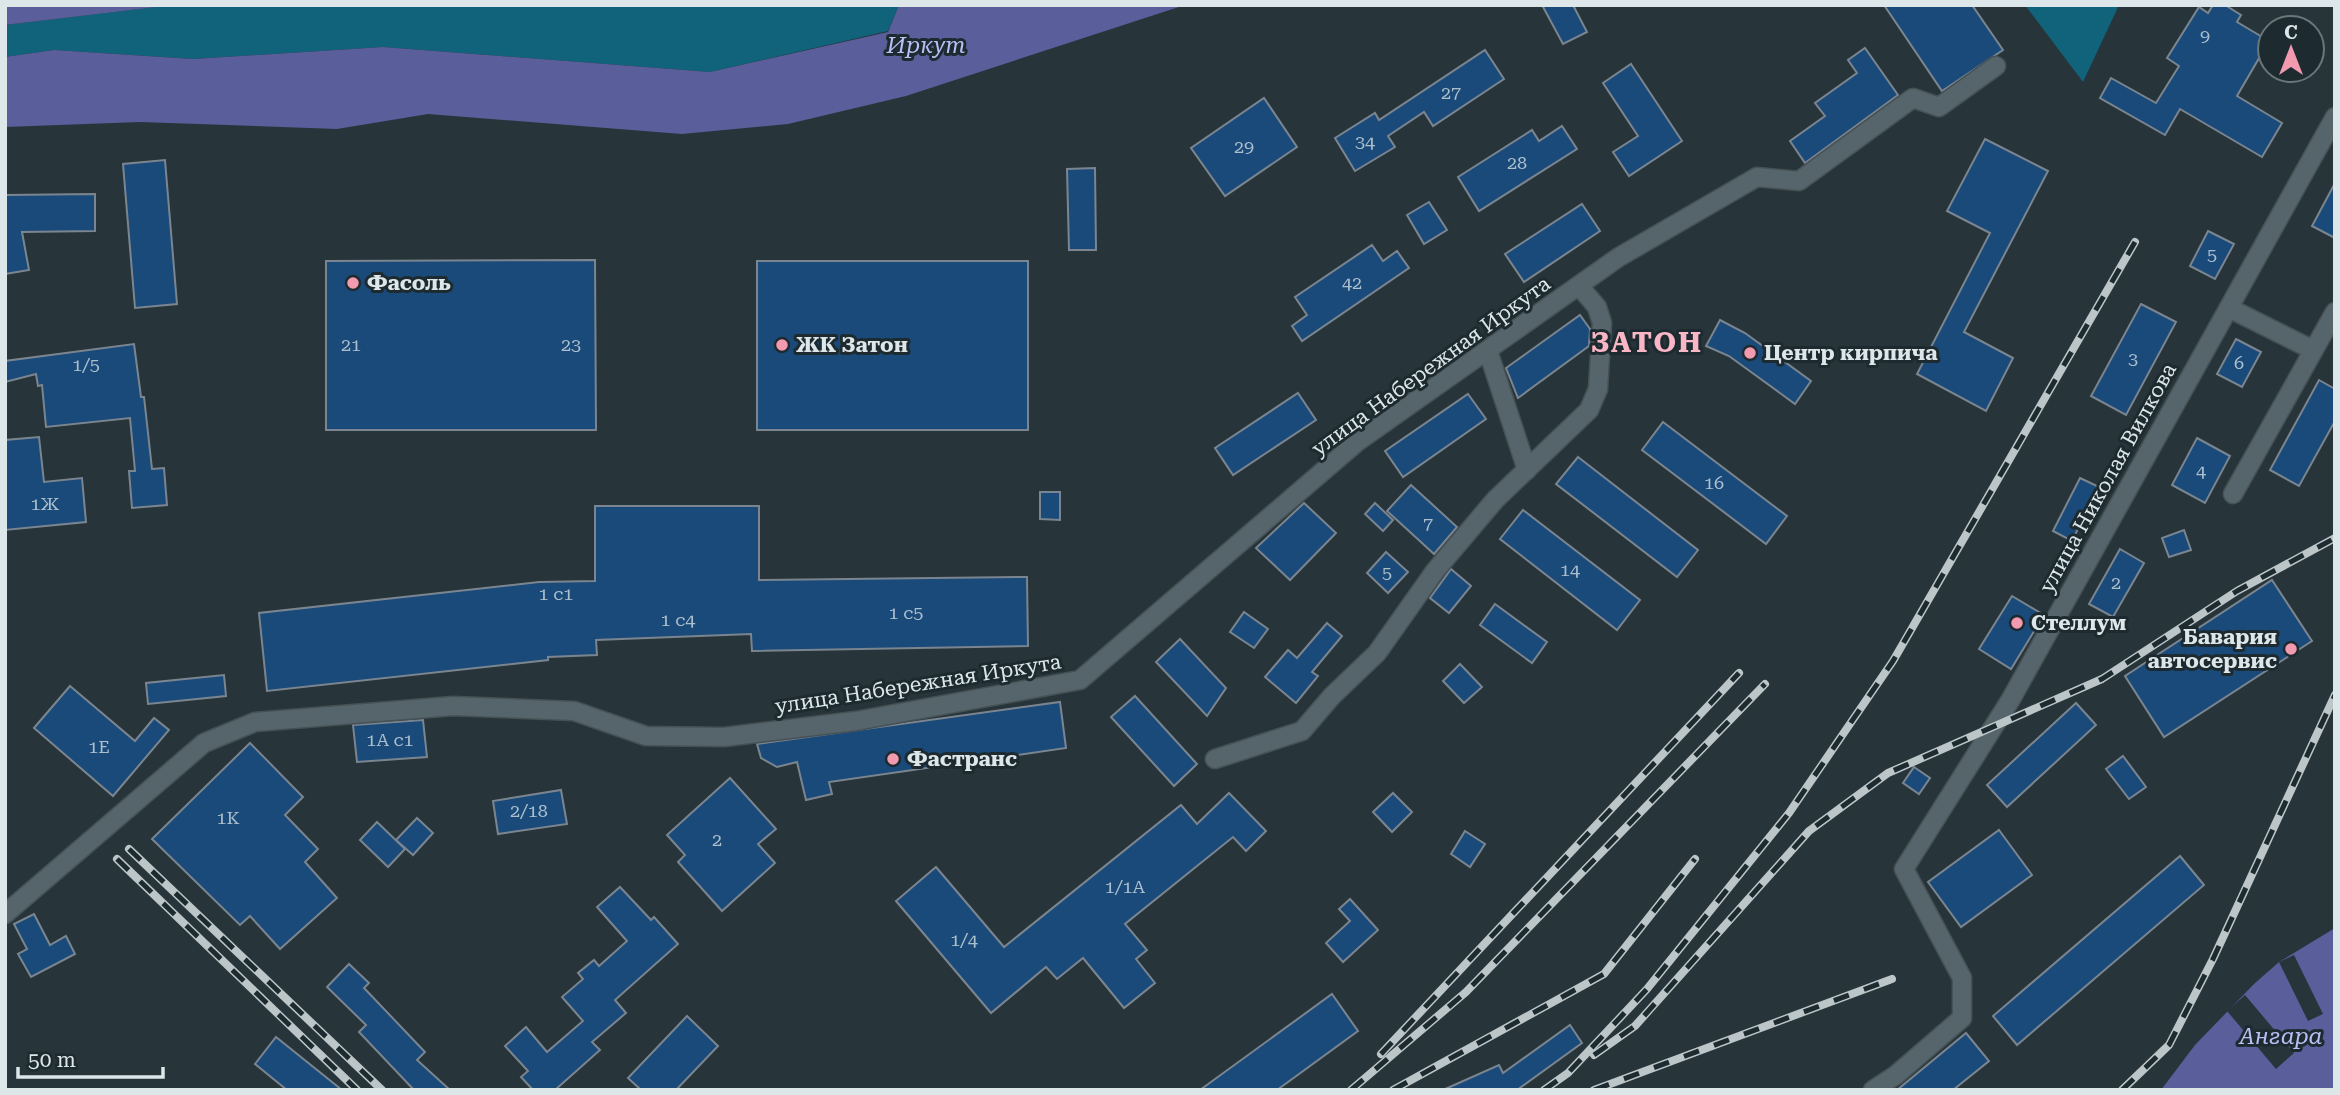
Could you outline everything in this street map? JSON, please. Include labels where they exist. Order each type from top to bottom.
[{"type":"street","name":"улица Набережная Иркута","points":[[5,914],[204,743],[256,722],[453,706],[574,711],[646,736],[724,737],[856,721],[1080,680],[1357,442],[1619,257],[1757,177],[1798,181],[1913,98],[1939,107],[1996,66]]},
{"type":"street","name":"улица Николая Вилкова","points":[[1873,1090],[1896,1075],[1962,1018],[1962,978],[1904,869],[2011,699],[2335,117]]},
{"type":"street","points":[[1215,759],[1302,731],[1332,696],[1377,653],[1435,571],[1496,500],[1589,410],[1598,389],[1602,323],[1597,307],[1580,286]]},
{"type":"street","points":[[2229,308],[2313,351]]},
{"type":"street","points":[[2233,494],[2335,312]]},
{"type":"street","points":[[1488,351],[1527,470]]},
{"type":"shaded area","points":[[171,5],[899,5],[888,31],[710,72],[383,47],[193,59],[54,50],[5,57],[5,25]]},
{"type":"shaded area","points":[[2025,5],[2119,5],[2083,82]]},
{"type":"water","points":[[5,5],[173,5],[5,25]]},
{"type":"water","name":"Иркут","points":[[899,5],[1185,5],[906,96],[788,124],[682,134],[428,114],[337,129],[140,122],[5,127],[5,57],[54,50],[193,59],[383,47],[710,72],[888,32]]},
{"type":"water","name":"Ангара","points":[[2335,928],[2335,1090],[2161,1090],[2195,1045],[2254,984],[2279,962]]},
{"type":"pier","points":[[2294,955],[2323,1014],[2308,1021],[2279,962]]},
{"type":"pier","points":[[2245,995],[2294,1053],[2276,1069],[2227,1011]]},
{"type":"building","points":[[1542,5],[1573,5],[1587,32],[1563,44]]},
{"type":"building","points":[[1884,5],[1972,5],[2003,50],[1942,91]]},
{"type":"building","points":[[2213,5],[2225,5],[2241,15],[2237,22],[2256,33],[2256,63],[2237,96],[2282,123],[2262,157],[2180,109],[2165,135],[2100,98],[2111,78],[2156,103],[2179,66],[2167,58],[2199,7],[2208,13]]},
{"type":"building","points":[[1865,48],[1898,95],[1805,163],[1790,141],[1825,116],[1815,103],[1857,73],[1848,60]]},
{"type":"building","points":[[1485,50],[1504,79],[1433,126],[1424,112],[1388,136],[1395,147],[1355,171],[1335,138],[1375,113],[1379,120]]},
{"type":"building","points":[[1631,64],[1682,141],[1629,176],[1613,152],[1638,136],[1603,83]]},
{"type":"building","points":[[1264,98],[1297,147],[1225,196],[1191,148]]},
{"type":"building","points":[[1562,126],[1577,149],[1479,211],[1458,177],[1532,130],[1539,141]]},
{"type":"building","points":[[1985,139],[2048,171],[1964,332],[2013,358],[1986,411],[1917,374],[1990,233],[1947,211]]},
{"type":"building","points":[[165,160],[177,304],[135,308],[123,164]]},
{"type":"building","points":[[1095,168],[1096,250],[1069,250],[1067,169]]},
{"type":"building","points":[[2335,183],[2335,238],[2312,226]]},
{"type":"building","points":[[95,194],[95,231],[22,232],[29,270],[5,274],[5,195]]},
{"type":"building","points":[[1429,202],[1447,230],[1424,244],[1407,215]]},
{"type":"building","points":[[1582,204],[1600,231],[1524,282],[1505,254]]},
{"type":"building","points":[[2208,231],[2234,244],[2215,279],[2190,266]]},
{"type":"building","points":[[1372,245],[1383,261],[1397,251],[1409,268],[1302,341],[1292,326],[1307,315],[1295,297]]},
{"type":"building","points":[[595,260],[596,430],[326,430],[326,261]]},
{"type":"building","points":[[757,261],[1028,261],[1028,430],[757,430]]},
{"type":"building","points":[[2141,304],[2176,322],[2126,415],[2091,396]]},
{"type":"building","points":[[1580,315],[1590,329],[1589,346],[1518,398],[1506,368]]},
{"type":"building","points":[[1720,320],[1745,333],[1811,381],[1795,404],[1729,356],[1706,346]]},
{"type":"building","points":[[2236,339],[2261,352],[2242,387],[2217,374]]},
{"type":"building","points":[[134,344],[141,397],[144,397],[152,469],[164,468],[167,505],[132,508],[129,471],[135,471],[130,418],[46,427],[42,385],[38,386],[36,374],[5,382],[5,361]]},
{"type":"building","points":[[2319,380],[2335,389],[2335,421],[2299,486],[2270,470]]},
{"type":"building","points":[[1298,393],[1316,420],[1233,475],[1215,448]]},
{"type":"building","points":[[1468,394],[1486,419],[1403,477],[1385,451]]},
{"type":"building","points":[[1663,422],[1787,516],[1766,544],[1642,450]]},
{"type":"building","points":[[39,437],[44,482],[82,478],[86,522],[5,530],[5,440]]},
{"type":"building","points":[[2197,438],[2230,456],[2205,503],[2172,485]]},
{"type":"building","points":[[1578,457],[1698,550],[1677,577],[1556,484]]},
{"type":"building","points":[[2080,478],[2099,487],[2072,541],[2053,531]]},
{"type":"building","points":[[1411,485],[1457,527],[1434,554],[1387,511]]},
{"type":"building","points":[[1040,492],[1060,492],[1060,520],[1040,519]]},
{"type":"building","points":[[1304,503],[1336,533],[1290,580],[1256,548]]},
{"type":"building","points":[[1375,503],[1393,520],[1383,531],[1365,514]]},
{"type":"building","points":[[595,506],[759,506],[759,580],[1027,577],[1028,646],[752,651],[751,634],[596,640],[597,655],[548,657],[548,660],[267,691],[259,613],[539,582],[595,581]]},
{"type":"building","points":[[1523,510],[1640,600],[1617,630],[1500,539]]},
{"type":"building","points":[[2184,530],[2191,550],[2169,557],[2162,538]]},
{"type":"building","points":[[2120,549],[2144,563],[2113,617],[2089,604]]},
{"type":"building","points":[[1386,552],[1408,572],[1388,593],[1367,573]]},
{"type":"building","points":[[1451,569],[1471,586],[1449,613],[1430,598]]},
{"type":"building","points":[[2272,580],[2312,641],[2164,737],[2125,676]]},
{"type":"building","points":[[2012,596],[2044,615],[2011,669],[1979,649]]},
{"type":"building","points":[[1495,604],[1547,642],[1532,663],[1480,625]]},
{"type":"building","points":[[1244,612],[1268,629],[1254,648],[1230,632]]},
{"type":"building","points":[[1327,623],[1342,636],[1312,672],[1318,676],[1296,703],[1265,677],[1288,650],[1297,658]]},
{"type":"building","points":[[1180,639],[1226,688],[1207,716],[1156,662]]},
{"type":"building","points":[[1460,664],[1482,687],[1464,703],[1443,681]]},
{"type":"building","points":[[224,675],[226,696],[148,704],[146,683]]},
{"type":"building","points":[[70,686],[135,741],[154,718],[169,730],[113,796],[34,728]]},
{"type":"building","points":[[1135,696],[1197,764],[1174,786],[1111,717]]},
{"type":"building","points":[[1060,702],[1066,748],[829,782],[832,794],[806,800],[797,762],[777,767],[761,758],[757,744]]},
{"type":"building","points":[[2076,703],[2096,725],[2007,807],[1987,785]]},
{"type":"building","points":[[423,720],[427,757],[357,762],[353,725]]},
{"type":"building","points":[[250,743],[303,797],[285,815],[318,849],[305,862],[337,898],[280,949],[250,916],[240,925],[152,839]]},
{"type":"building","points":[[2123,756],[2146,787],[2129,799],[2106,769]]},
{"type":"building","points":[[1914,767],[1930,778],[1919,794],[1903,783]]},
{"type":"building","points":[[730,778],[776,829],[758,844],[775,863],[722,911],[678,862],[685,855],[667,835]]},
{"type":"building","points":[[561,790],[567,824],[498,834],[493,801]]},
{"type":"building","points":[[1229,793],[1266,831],[1246,851],[1233,837],[1125,924],[1147,950],[1136,959],[1155,983],[1124,1008],[1083,958],[1057,979],[1046,967],[991,1013],[896,901],[936,867],[1004,947],[1181,805],[1197,824]]},
{"type":"building","points":[[1393,793],[1412,812],[1392,832],[1373,812]]},
{"type":"building","points":[[417,818],[433,833],[413,855],[396,840]]},
{"type":"building","points":[[377,822],[405,849],[388,867],[360,840]]},
{"type":"building","points":[[1999,830],[2032,875],[1961,927],[1928,882]]},
{"type":"building","points":[[1465,831],[1485,844],[1470,867],[1451,854]]},
{"type":"building","points":[[2180,856],[2204,885],[2017,1045],[1993,1016]]},
{"type":"building","points":[[620,887],[651,920],[654,917],[678,944],[615,1000],[626,1013],[592,1042],[600,1050],[555,1090],[533,1090],[521,1077],[528,1071],[505,1046],[526,1027],[547,1052],[583,1021],[562,997],[583,979],[578,973],[594,960],[599,966],[627,941],[597,907]]},
{"type":"building","points":[[1350,899],[1378,930],[1343,962],[1326,943],[1350,921],[1339,909]]},
{"type":"building","points":[[34,914],[50,945],[66,936],[75,954],[31,977],[18,954],[27,949],[14,924]]},
{"type":"building","points":[[349,964],[369,983],[364,988],[425,1052],[417,1060],[450,1090],[414,1090],[359,1032],[366,1025],[327,987]]},
{"type":"building","points":[[1332,994],[1358,1031],[1277,1090],[1200,1090]]},
{"type":"building","points":[[687,1016],[718,1046],[676,1090],[641,1090],[628,1078]]},
{"type":"building","points":[[1570,1025],[1582,1043],[1517,1090],[1443,1090],[1499,1065],[1503,1073]]},
{"type":"building","points":[[1966,1033],[1989,1061],[1953,1090],[1897,1090]]},
{"type":"building","points":[[276,1037],[342,1090],[287,1090],[255,1064]]},
{"type":"railway","points":[[1544,1090],[1568,1073],[1647,989],[1789,813],[1893,661],[2135,242]]},
{"type":"railway","points":[[1594,1055],[1635,1026],[1809,831],[1888,773],[2102,679],[2237,591],[2335,538]]},
{"type":"railway","points":[[1381,1054],[1739,673]]},
{"type":"railway","points":[[1351,1090],[1466,992],[1765,684]]},
{"type":"railway","points":[[2122,1090],[2169,1045],[2213,959],[2335,695]]},
{"type":"railway","points":[[129,849],[382,1090]]},
{"type":"railway","points":[[117,859],[357,1090]]},
{"type":"railway","points":[[1393,1090],[1604,974],[1695,859]]},
{"type":"railway","points":[[1594,1090],[1892,979]]},
{"type":"place","name":"Фасоль","points":[[353,283]]},
{"type":"place","name":"ЖК Затон","points":[[782,345]]},
{"type":"place","name":"Центр кирпича","points":[[1750,353]]},
{"type":"place","name":"Стеллум","points":[[2017,623]]},
{"type":"place","name":"Бавария автосервис","points":[[2291,649]]},
{"type":"place","name":"Фастранс","points":[[893,759]]},
{"type":"district","name":"ЗАТОН","points":[[1647,342]]}]
